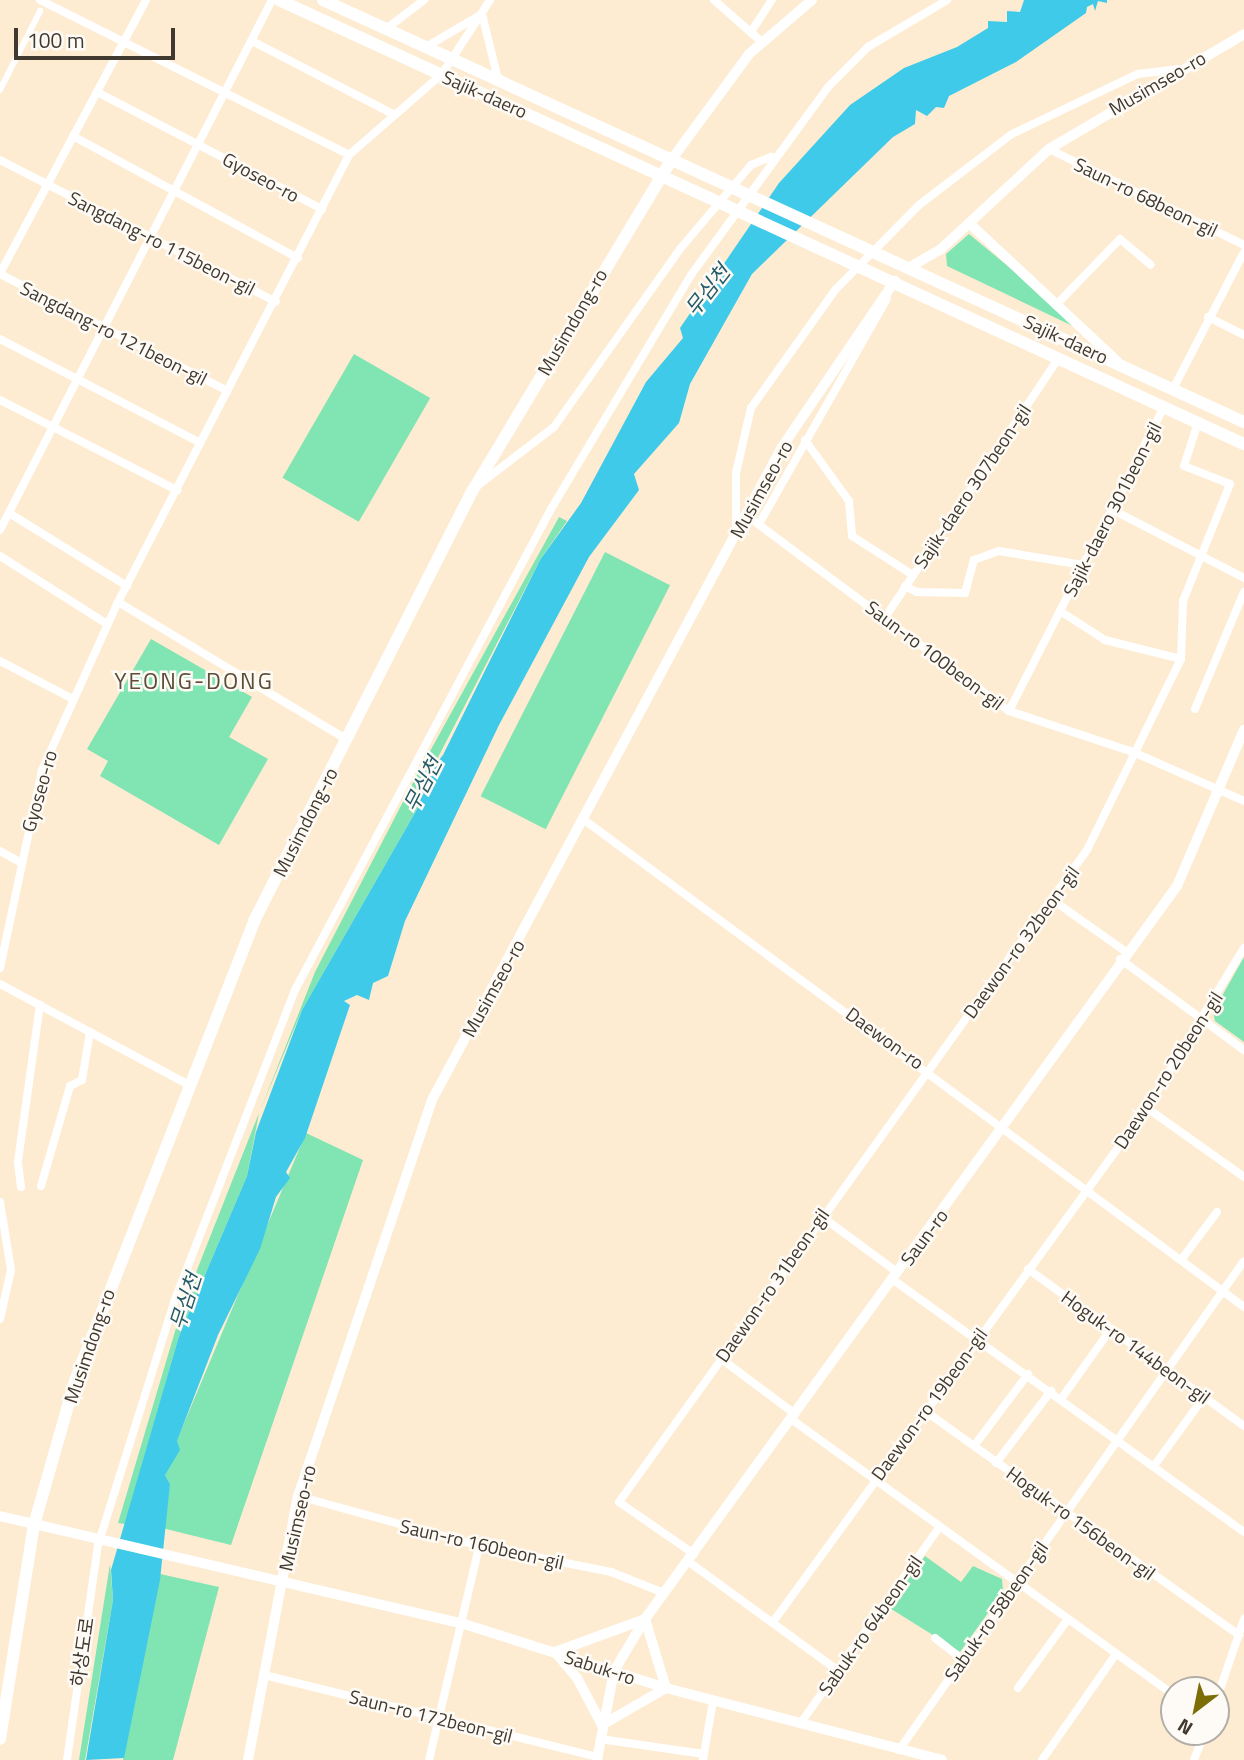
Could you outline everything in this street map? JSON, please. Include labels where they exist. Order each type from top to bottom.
[{"type":"main road","name":"Sajik-daero","points":[[279,0],[876,272],[1244,444]]},
{"type":"main road","name":"Sajik-daero","points":[[323,0],[1244,422]]},
{"type":"main road","name":"Musimdong-ro","points":[[0,1739],[34,1525],[75,1381],[187,1084],[254,921],[473,490],[661,174],[673,159]]},
{"type":"street","points":[[123,42],[146,0]]},
{"type":"street","points":[[0,530],[200,145],[272,0]]},
{"type":"street","points":[[386,29],[424,0]]},
{"type":"street","name":"Gyoseo-ro","points":[[0,968],[20,862],[42,770],[71,698],[118,602],[276,302],[349,155],[442,74],[490,0]]},
{"type":"street","points":[[714,0],[763,43]]},
{"type":"street","points":[[751,32],[772,0]]},
{"type":"street","name":"Musimdong-ro","points":[[673,159],[763,43],[812,0]]},
{"type":"street","points":[[473,490],[554,427],[680,249],[751,165],[774,155],[868,47],[947,0]]},
{"type":"street","points":[[42,1],[225,96],[349,155]]},
{"type":"street","points":[[0,90],[40,11]]},
{"type":"street","points":[[426,47],[482,14],[498,79]]},
{"type":"street","name":"Musimseo-ro","points":[[910,267],[969,223],[1049,149],[1179,69],[1244,34]]},
{"type":"street","points":[[252,41],[393,114]]},
{"type":"street","name":"Sangdang-ro 115beon-gil","points":[[48,185],[123,42]]},
{"type":"street","points":[[736,534],[736,473],[751,408],[836,289],[919,205],[1012,134],[1138,74],[1179,69]]},
{"type":"street","name":"Gyoseo-ro","points":[[97,92],[322,209]]},
{"type":"street","points":[[73,136],[298,258]]},
{"type":"street","name":"Saun-ro 68beon-gil","points":[[1049,149],[1244,245]]},
{"type":"street","name":"하상도로","points":[[67,1760],[98,1545],[174,1302],[295,990],[551,509],[691,275],[774,155]]},
{"type":"street","name":"Sangdang-ro 115beon-gil","points":[[0,160],[276,302]]},
{"type":"street","name":"Sangdang-ro 121beon-gil","points":[[48,185],[0,274],[228,391]]},
{"type":"street","points":[[969,223],[1119,364]]},
{"type":"street","points":[[1056,305],[1120,239],[1151,265]]},
{"type":"street","points":[[1173,389],[1244,251]]},
{"type":"street","points":[[759,524],[895,281]]},
{"type":"street","name":"Musimseo-ro","points":[[248,1760],[298,1496],[433,1098],[587,821],[782,447],[895,281]]},
{"type":"street","points":[[1208,317],[1244,335]]},
{"type":"street","points":[[0,340],[201,443]]},
{"type":"street","name":"Sajik-daero 307beon-gil","points":[[886,616],[1059,358]]},
{"type":"street","points":[[0,400],[177,490]]},
{"type":"street","name":"Sajik-daero 301beon-gil","points":[[1009,711],[1164,407]]},
{"type":"street","name":"Daewon-ro 32beon-gil","points":[[929,1070],[1054,901],[1087,850],[1181,659],[1183,601],[1230,484],[1184,466],[1198,422]]},
{"type":"street","name":"Musimseo-ro","points":[[805,439],[849,501],[852,536],[913,575]]},
{"type":"street","points":[[1111,509],[1244,578]]},
{"type":"street","points":[[9,513],[127,586]]},
{"type":"street","name":"Saun-ro 100beon-gil","points":[[747,515],[886,616],[1009,711],[1133,752],[1244,801]]},
{"type":"street","points":[[905,586],[916,592],[965,593],[974,560],[999,551],[1083,565]]},
{"type":"street","points":[[0,556],[107,624]]},
{"type":"street","points":[[1195,709],[1244,592]]},
{"type":"street","points":[[118,602],[346,739]]},
{"type":"street","name":"Sajik-daero 301beon-gil","points":[[1060,611],[1113,642],[1181,659]]},
{"type":"street","points":[[0,661],[71,698]]},
{"type":"street","name":"Saun-ro","points":[[597,1758],[601,1725],[614,1671],[645,1619],[692,1558],[894,1276],[1006,1128],[1123,956],[1177,886],[1244,730]]},
{"type":"street","name":"Daewon-ro","points":[[587,821],[929,1070],[1244,1307]]},
{"type":"street","points":[[0,851],[20,862]]},
{"type":"street","points":[[1054,901],[1244,1050]]},
{"type":"street","name":"Daewon-ro 20beon-gil","points":[[1089,1190],[1204,1020],[1244,948]]},
{"type":"street","points":[[0,984],[187,1084]]},
{"type":"street","points":[[21,1187],[18,1161],[40,1005]]},
{"type":"street","points":[[41,1186],[70,1086],[82,1080],[90,1032]]},
{"type":"street","name":"Daewon-ro 31beon-gil","points":[[692,1558],[619,1502],[821,1216],[929,1070]]},
{"type":"street","points":[[1147,1108],[1244,1177]]},
{"type":"street","name":"Daewon-ro 19beon-gil","points":[[773,1622],[977,1338],[1089,1190]]},
{"type":"street","points":[[0,1202],[11,1270],[0,1319]]},
{"type":"street","points":[[1181,1261],[1217,1212]]},
{"type":"street","points":[[821,1216],[894,1276],[1244,1532]]},
{"type":"street","name":"Sabuk-ro 58beon-gil","points":[[899,1750],[1244,1261]]},
{"type":"street","name":"Hoguk-ro 144beon-gil","points":[[1028,1269],[1244,1426]]},
{"type":"street","points":[[1061,1398],[1111,1329]]},
{"type":"street","points":[[720,1358],[874,1479],[1160,1685]]},
{"type":"street","points":[[974,1446],[1028,1374]]},
{"type":"street","points":[[996,1463],[1051,1391]]},
{"type":"street","points":[[1154,1466],[1204,1397]]},
{"type":"street","name":"Hoguk-ro 156beon-gil","points":[[925,1411],[1238,1634]]},
{"type":"street","name":"Saun-ro 160beon-gil","points":[[298,1496],[479,1546],[611,1572],[664,1593]]},
{"type":"street","points":[[0,1516],[34,1525]]},
{"type":"street","name":"Sabuk-ro","points":[[34,1525],[56,1532],[283,1579],[464,1624],[666,1688],[942,1760]]},
{"type":"street","name":"Sabuk-ro 64beon-gil","points":[[800,1724],[940,1526]]},
{"type":"street","points":[[429,1760],[464,1624],[479,1546]]},
{"type":"street","points":[[692,1558],[837,1670]]},
{"type":"street","points":[[645,1619],[666,1688],[601,1725],[577,1678],[555,1652],[645,1619]]},
{"type":"street","points":[[1018,1688],[1068,1619]]},
{"type":"street","points":[[1224,1676],[1244,1619]]},
{"type":"street","points":[[935,1638],[962,1659]]},
{"type":"street","points":[[1042,1760],[1116,1654]]},
{"type":"street","name":"Saun-ro 172beon-gil","points":[[264,1675],[597,1758]]},
{"type":"street","points":[[600,1739],[704,1757],[713,1701]]},
{"type":"green space","points":[[969,234],[1049,300],[1077,328],[947,266],[946,254]]},
{"type":"green space","points":[[354,354],[430,398],[359,522],[282,478]]},
{"type":"green space","points":[[559,517],[567,521],[540,560],[432,769],[423,764]]},
{"type":"green space","points":[[605,552],[670,585],[546,829],[481,796]]},
{"type":"green space","points":[[151,639],[252,697],[229,737],[268,759],[219,845],[100,776],[108,761],[87,749]]},
{"type":"green space","points":[[421,767],[430,772],[420,784],[420,804],[302,1010],[260,1111],[315,972]]},
{"type":"green space","points":[[1244,957],[1244,1042],[1215,1021],[1213,1012]]},
{"type":"green space","points":[[259,1113],[247,1176],[179,1336],[125,1524],[118,1523],[182,1308]]},
{"type":"green space","points":[[306,1133],[363,1160],[231,1545],[162,1528],[170,1484],[165,1475],[177,1440]]},
{"type":"green space","points":[[925,1556],[961,1582],[973,1566],[1002,1579],[1003,1592],[960,1652],[888,1607]]},
{"type":"green space","points":[[110,1564],[113,1600],[85,1760],[79,1760]]},
{"type":"green space","points":[[160,1574],[219,1587],[173,1760],[123,1760]]},
{"type":"water","name":"무심천","points":[[1024,0],[1107,0],[1107,3],[1098,1],[1095,11],[1093,4],[1087,7],[1086,13],[1016,62],[949,96],[944,108],[936,107],[927,116],[916,110],[915,124],[893,137],[752,274],[690,384],[679,423],[634,474],[639,490],[589,557],[499,725],[405,921],[388,976],[373,983],[369,1000],[357,995],[344,1001],[350,1005],[305,1138],[286,1172],[290,1178],[276,1197],[260,1249],[218,1335],[177,1441],[180,1450],[165,1475],[170,1484],[160,1580],[124,1758],[86,1760],[113,1600],[111,1570],[179,1336],[247,1176],[256,1132],[302,1010],[420,804],[420,784],[443,755],[540,560],[581,503],[646,382],[683,338],[680,328],[779,183],[850,105],[904,68],[957,47],[988,28],[988,21],[1007,22],[1007,11],[1020,12]]},
{"type":"district","name":"YEONG-DONG","points":[[194,681]]}]
